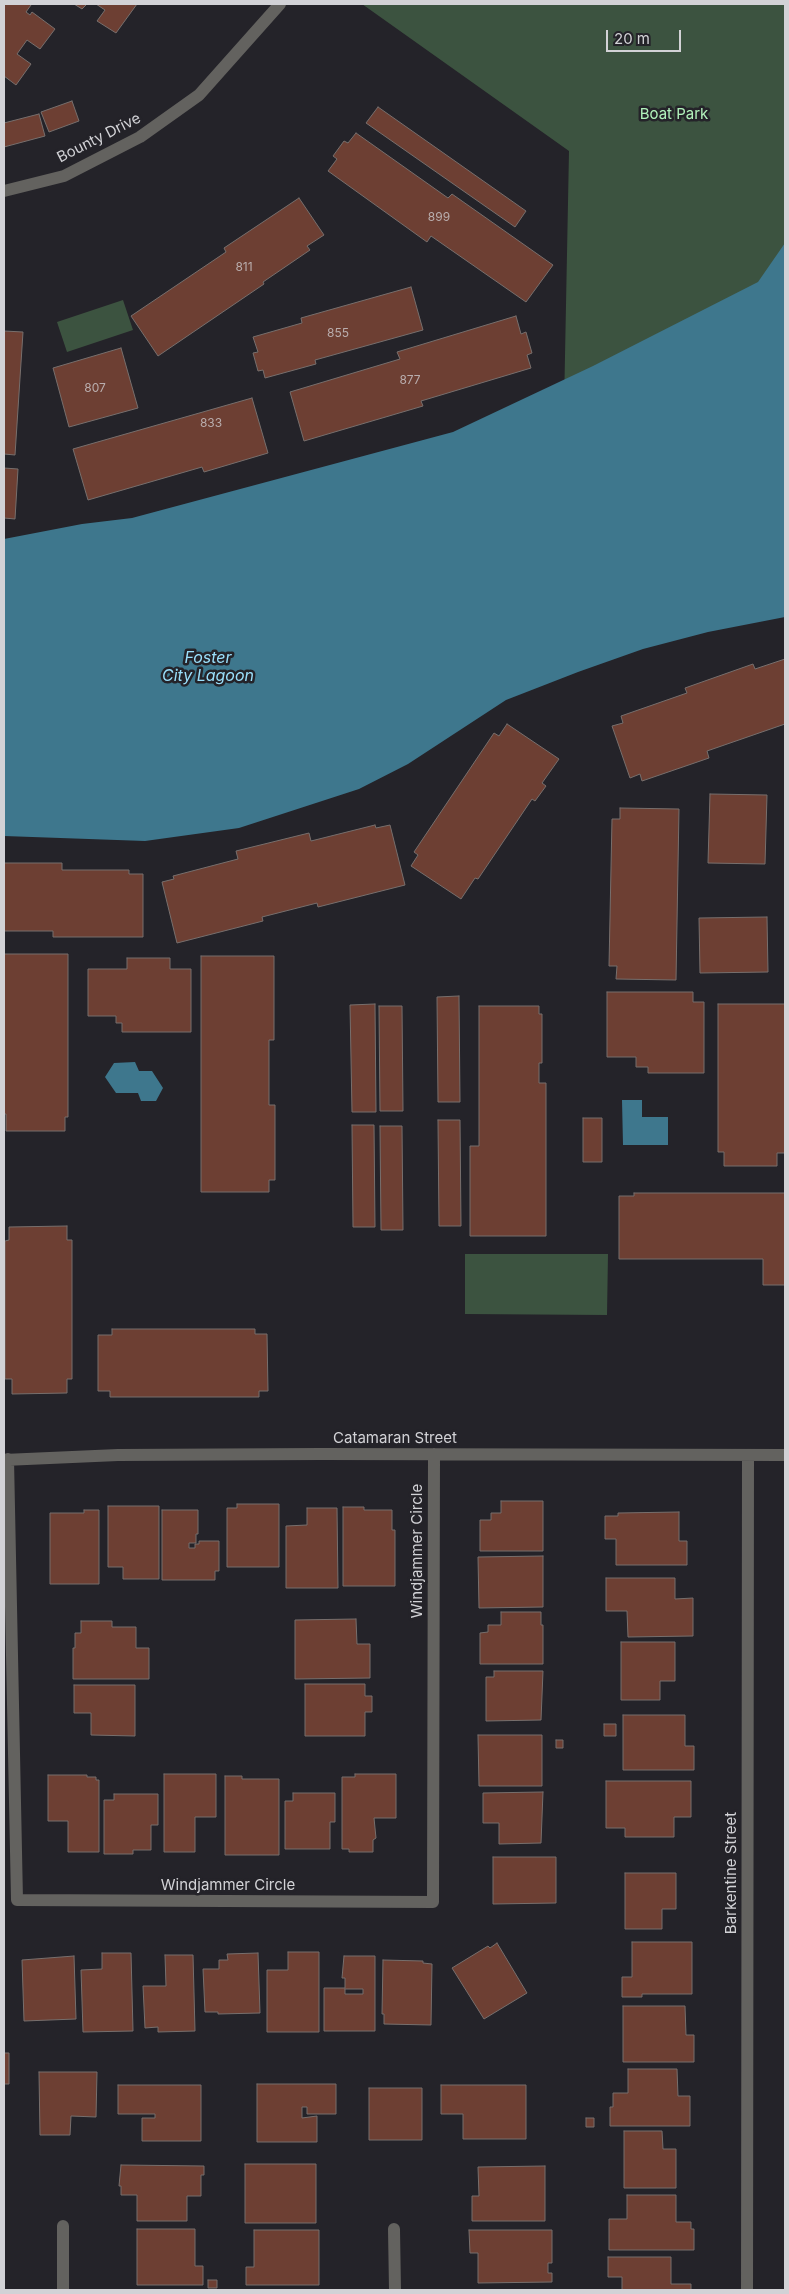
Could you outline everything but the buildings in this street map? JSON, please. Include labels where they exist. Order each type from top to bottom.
[{"type":"street","name":"Bounty Drive","points":[[4,191],[64,176],[140,138],[199,95],[280,4]]},
{"type":"street","name":"Windjammer Circle","points":[[6,1460],[17,1900],[433,1902],[434,1454]]},
{"type":"street","name":"Catamaran Street","points":[[6,1460],[118,1455],[785,1455]]},
{"type":"street","name":"Barkentine Street","points":[[747,2290],[748,1455]]},
{"type":"street","points":[[62,2226],[63,2290]]},
{"type":"street","points":[[394,2229],[395,2290]]},
{"type":"green space","name":"Boat Park","points":[[362,4],[785,4],[785,264],[766,284],[564,407],[569,151]]},
{"type":"green space","points":[[123,300],[133,330],[67,352],[57,322]]},
{"type":"green space","points":[[465,1254],[608,1254],[607,1315],[465,1314]]},
{"type":"water","name":"Foster City Lagoon","points":[[785,243],[785,617],[708,632],[643,649],[578,672],[506,700],[408,764],[359,789],[239,828],[145,841],[4,836],[4,539],[82,524],[132,518],[453,432],[593,366],[758,282]]},
{"type":"water","points":[[135,1062],[139,1071],[152,1071],[163,1088],[156,1101],[141,1101],[138,1093],[116,1093],[105,1077],[114,1063]]},
{"type":"water","points":[[622,1100],[642,1100],[642,1117],[668,1117],[668,1145],[623,1145]]}]
